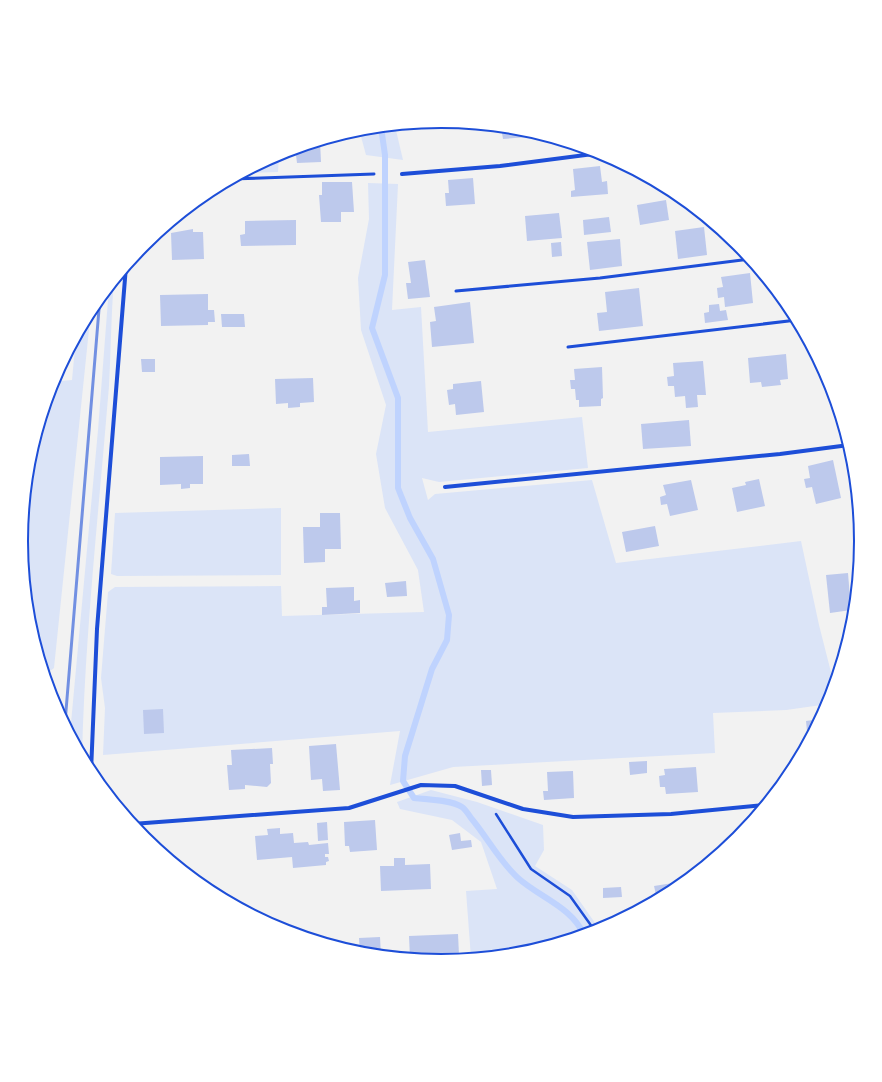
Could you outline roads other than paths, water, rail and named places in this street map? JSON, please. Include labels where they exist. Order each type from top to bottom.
[{"type":"street","points":[[402,174],[500,166],[587,155]]},
{"type":"street","points":[[92,760],[98,621],[125,275]]},
{"type":"street","points":[[445,487],[780,454],[843,446]]},
{"type":"street","points":[[140,823],[349,808],[392,796],[421,785],[455,786],[486,798],[531,811],[573,817],[671,814],[758,806]]},
{"type":"lane","points":[[244,179],[374,174]]},
{"type":"lane","points":[[456,291],[600,278],[743,260]]},
{"type":"lane","points":[[568,347],[790,321]]},
{"type":"waterway","points":[[382,133],[385,155],[385,275],[372,328],[398,398],[398,488],[410,518],[433,559],[449,615],[447,640],[432,669],[405,756],[403,781],[414,798],[446,801],[463,808],[511,872],[526,885],[554,903],[572,917],[581,929]]},
{"type":"railway","points":[[66,713],[99,311]]}]
